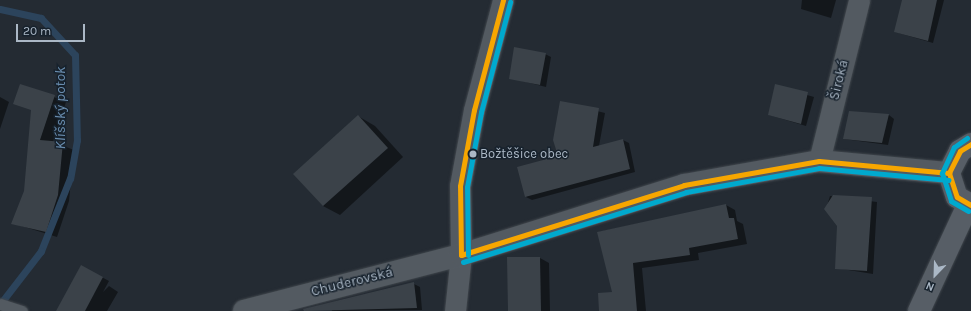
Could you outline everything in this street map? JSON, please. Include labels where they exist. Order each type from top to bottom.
[{"type":"main road","points":[[919,311],[969,205],[958,197],[949,173],[956,156],[971,144]]},
{"type":"street","points":[[455,311],[461,255],[460,186],[474,110],[503,0]]},
{"type":"street","name":"Široká","points":[[819,161],[859,0]]},
{"type":"street","points":[[461,255],[684,185],[819,161],[949,173]]},
{"type":"street","name":"Chuderovská","points":[[244,311],[461,255]]},
{"type":"lane","points":[[0,304],[18,310]]},
{"type":"building","points":[[902,0],[937,0],[928,41],[894,32]]},
{"type":"building","points":[[514,47],[546,53],[540,85],[509,79]]},
{"type":"building","points":[[20,84],[55,95],[40,140],[63,142],[58,195],[46,232],[11,224],[24,191],[31,110],[13,104]]},
{"type":"building","points":[[775,84],[808,92],[801,124],[768,115]]},
{"type":"building","points":[[560,101],[599,108],[593,147],[623,139],[630,169],[525,197],[517,167],[558,156],[553,140]]},
{"type":"building","points":[[849,111],[889,114],[882,143],[843,139]]},
{"type":"building","points":[[358,115],[388,148],[323,206],[293,174]]},
{"type":"building","points":[[833,195],[872,197],[867,271],[835,269],[837,226],[824,209]]},
{"type":"building","points":[[726,204],[729,218],[734,218],[738,239],[689,248],[690,255],[633,263],[637,311],[599,311],[598,293],[612,292],[597,232]]},
{"type":"building","points":[[507,257],[540,257],[541,311],[508,311]]},
{"type":"building","points":[[81,265],[103,277],[85,311],[56,311]]},
{"type":"building","points":[[414,282],[417,308],[304,311],[303,309]]},
{"type":"waterway","name":"Klíšský potok","points":[[0,9],[41,18],[75,55],[77,140],[70,178],[41,251],[0,304]]},
{"type":"transit line","points":[[461,255],[460,186],[474,110],[503,0]]},
{"type":"transit line","points":[[468,255],[467,187],[481,112],[510,2]]},
{"type":"transit line","points":[[967,138],[954,147],[942,173],[951,201],[968,211]]},
{"type":"transit line","points":[[971,144],[960,151],[949,173],[957,197],[971,205]]},
{"type":"transit line","points":[[461,255],[684,185],[819,161],[949,173]]},
{"type":"transit line","points":[[463,262],[686,192],[819,168],[948,180]]},
{"type":"place","name":"Božtěšice obec","points":[[473,154]]}]
